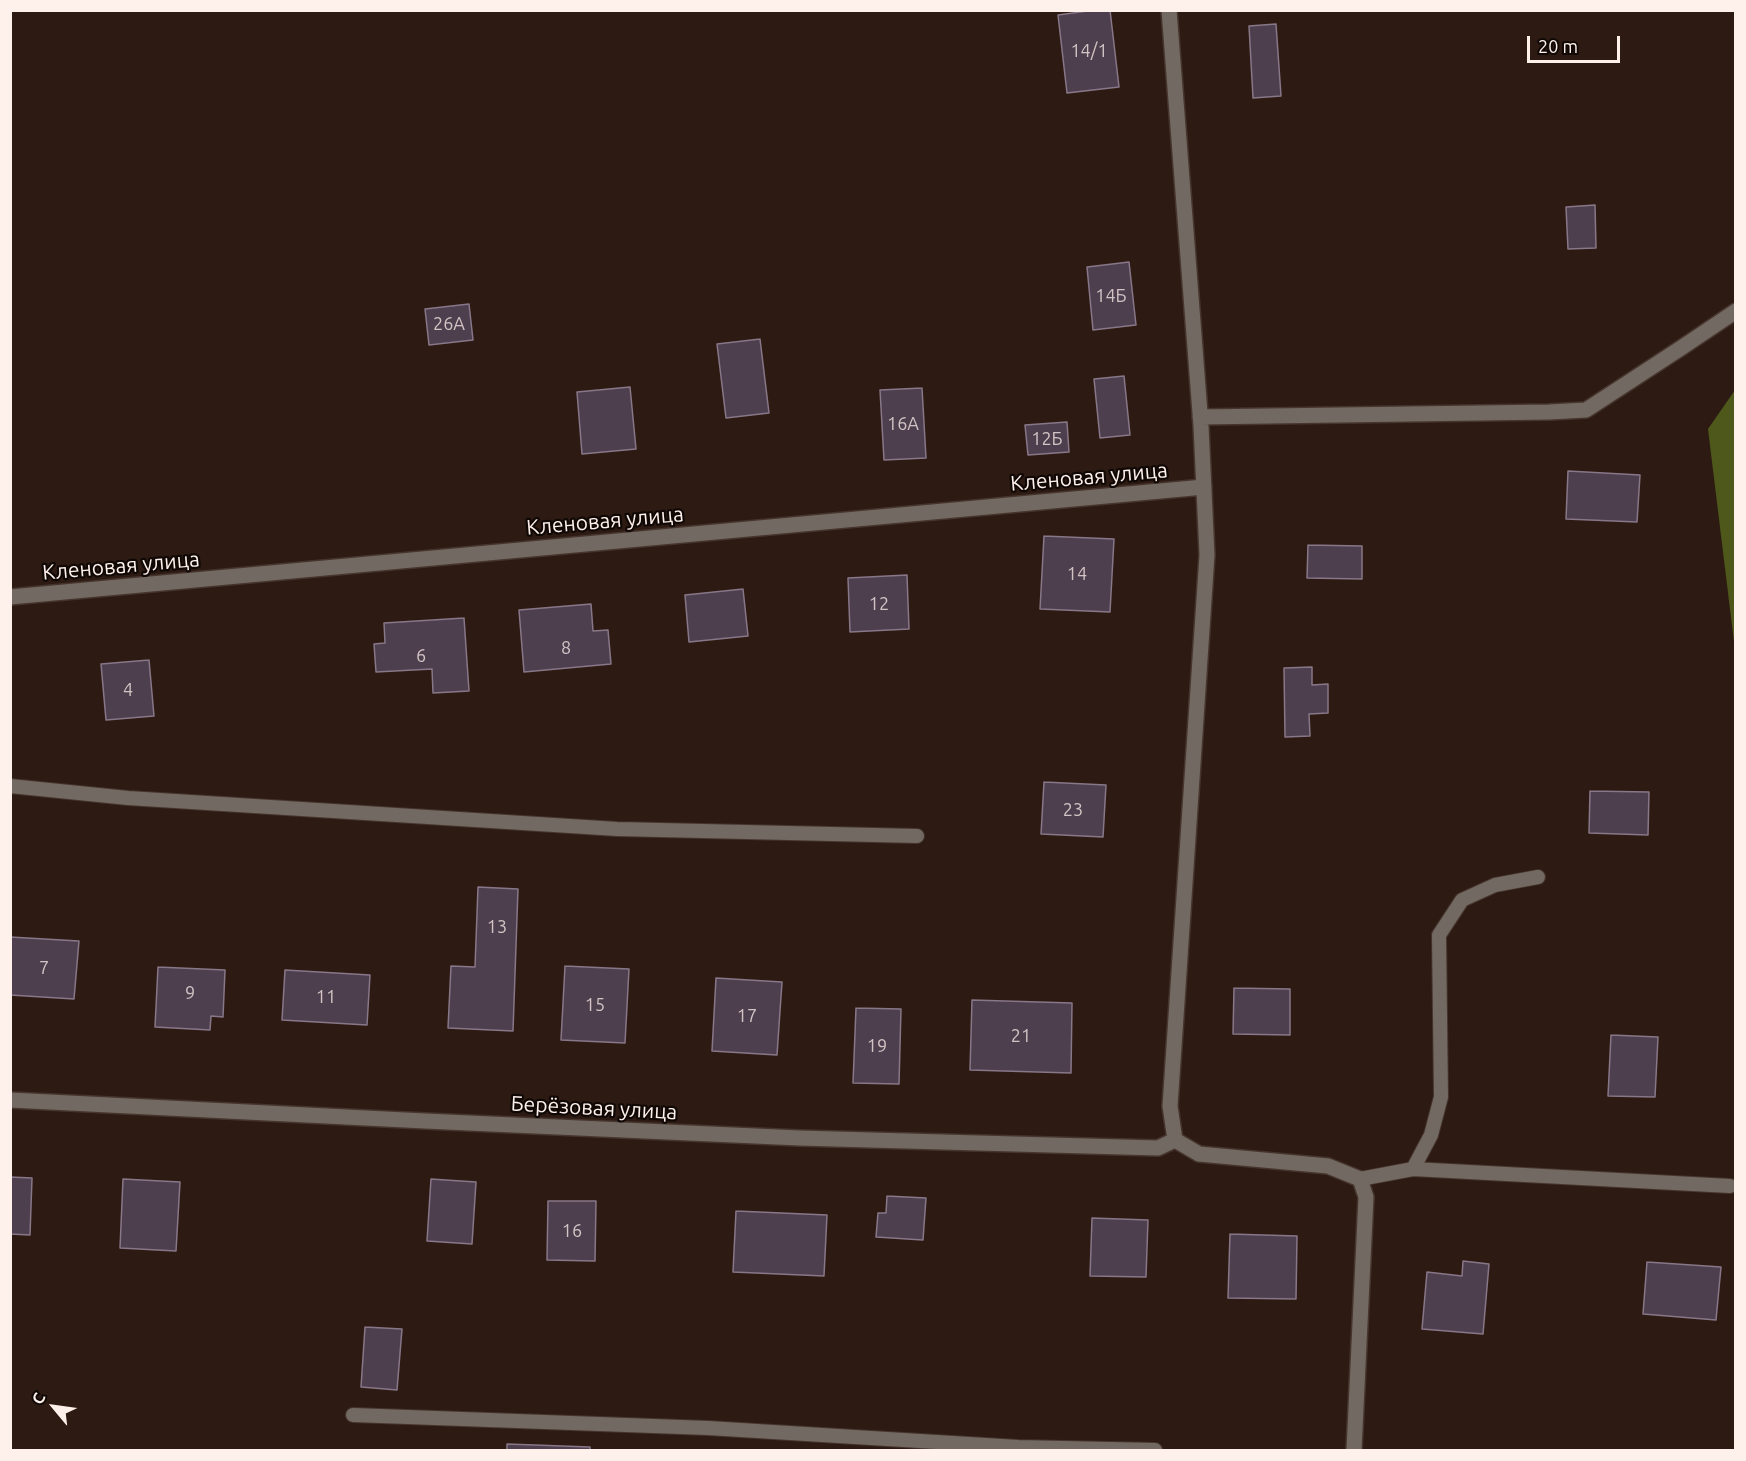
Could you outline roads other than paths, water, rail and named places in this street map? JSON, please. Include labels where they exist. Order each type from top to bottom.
[{"type":"street","points":[[1169,10],[1200,417],[1207,555],[1170,1106],[1175,1140],[1199,1154],[1328,1166],[1360,1179],[1366,1197],[1354,1450]]},
{"type":"street","points":[[1200,417],[1586,410],[1736,311]]},
{"type":"street","name":"Кленовая улица","points":[[10,597],[1204,487]]},
{"type":"street","name":"Берёзовая улица","points":[[10,1100],[800,1138],[1158,1148],[1175,1140]]},
{"type":"lane","points":[[10,786],[128,798],[617,829],[917,836]]},
{"type":"lane","points":[[1413,1169],[1431,1135],[1441,1097],[1439,935],[1462,900],[1495,885],[1538,877]]},
{"type":"lane","points":[[1360,1179],[1413,1169],[1730,1186]]},
{"type":"lane","points":[[353,1415],[708,1428],[1018,1447],[1155,1450]]}]
